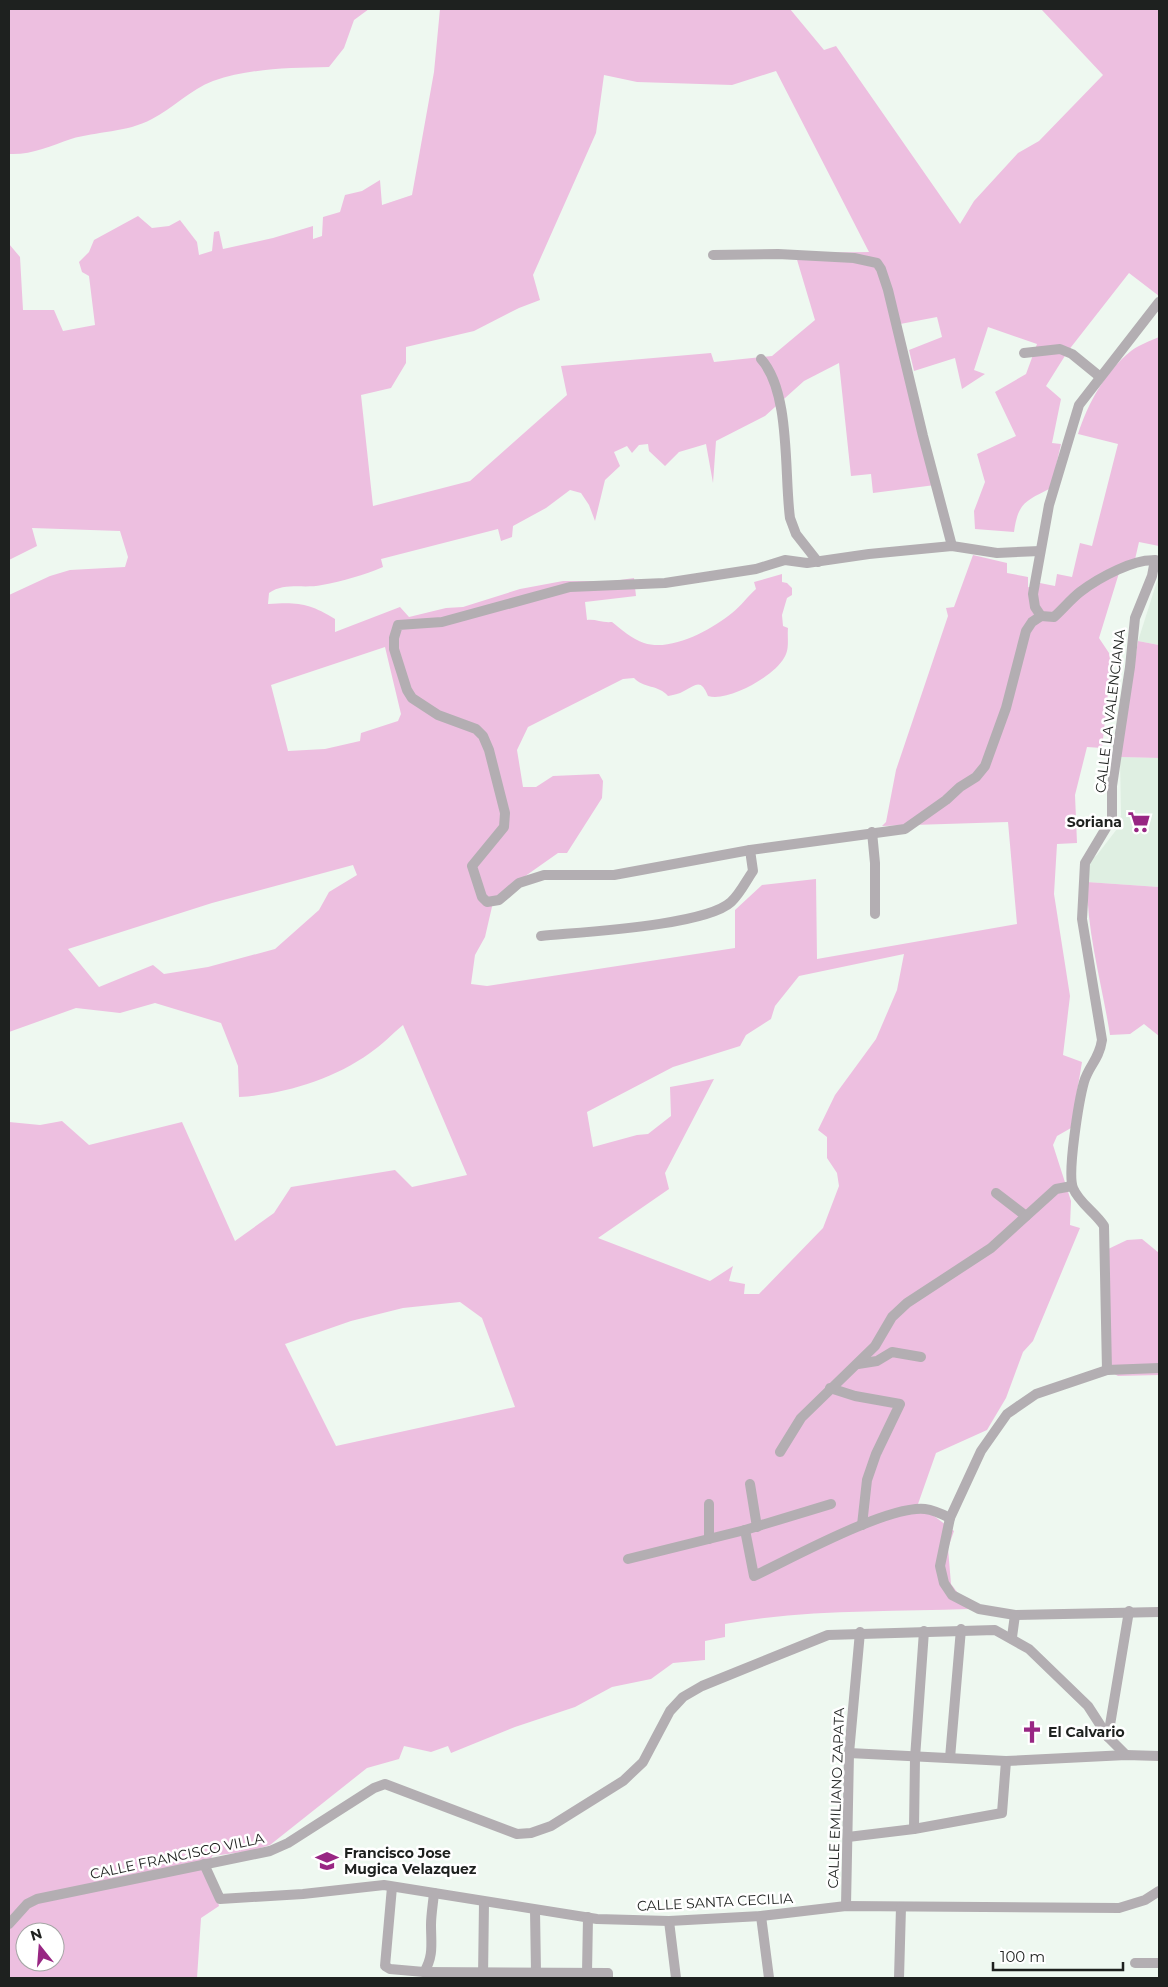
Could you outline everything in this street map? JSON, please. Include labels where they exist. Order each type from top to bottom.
[{"type":"street","points":[[713,255],[778,254],[854,258],[877,263],[888,290],[922,436],[952,546]]},
{"type":"street","points":[[1041,616],[1036,607],[1033,594],[1048,505],[1079,406],[1099,376],[1159,302]]},
{"type":"street","points":[[1024,354],[1060,349],[1072,354],[1099,376]]},
{"type":"street","points":[[761,359],[769,367],[783,416],[790,518],[796,534],[818,562]]},
{"type":"street","points":[[1040,551],[997,553],[952,546],[870,554],[807,564],[785,560],[756,569],[665,583],[570,588],[442,622],[398,625],[394,638],[394,649],[407,690],[412,698],[438,715],[476,729],[483,736],[489,750],[505,813],[504,827],[472,866],[482,897],[487,902],[499,900],[519,883],[544,876],[614,875],[750,850],[905,829],[976,777],[985,766],[1006,708],[1026,631],[1032,622],[1041,616],[1054,617],[1078,593],[1119,570],[1157,560]]},
{"type":"street","name":"CALLE LA VALENCIANA","points":[[1072,1186],[1074,1136],[1085,1080],[1100,1054],[1102,1040],[1082,920],[1085,863],[1112,818],[1112,786],[1130,668],[1135,618],[1157,560]]},
{"type":"street","points":[[872,832],[875,863],[874,914]]},
{"type":"street","points":[[541,936],[641,926],[713,913],[731,902],[753,871],[750,850]]},
{"type":"street","points":[[780,1452],[801,1418],[875,1346],[892,1316],[907,1303],[991,1248],[1056,1189],[1072,1186],[1079,1200],[1090,1208],[1104,1226],[1107,1370]]},
{"type":"street","points":[[996,1193],[1026,1216]]},
{"type":"street","points":[[858,1364],[877,1361],[892,1352],[922,1357]]},
{"type":"street","points":[[1159,1368],[1107,1370],[1036,1394],[1007,1414],[981,1451],[950,1518],[940,1566],[944,1583],[952,1595],[979,1609],[1015,1615],[1129,1611],[1159,1612]]},
{"type":"street","points":[[830,1388],[855,1396],[900,1404],[876,1454],[867,1480],[862,1524]]},
{"type":"street","points":[[750,1484],[757,1526]]},
{"type":"street","points":[[709,1504],[709,1539]]},
{"type":"street","points":[[628,1558],[745,1530],[831,1504]]},
{"type":"street","points":[[745,1530],[754,1576],[862,1524],[898,1513],[923,1509],[950,1518]]},
{"type":"street","points":[[1108,1737],[1129,1611]]},
{"type":"street","points":[[1012,1638],[1015,1615]]},
{"type":"street","points":[[950,1758],[961,1630]]},
{"type":"street","name":"CALLE FRANCISCO VILLA","points":[[9,1924],[27,1904],[37,1899],[270,1851],[288,1843],[374,1788],[386,1784],[517,1834],[531,1834],[551,1826],[623,1781],[643,1762],[670,1711],[684,1697],[702,1686],[828,1634],[995,1630],[1029,1649],[1088,1706],[1108,1737],[1126,1755]]},
{"type":"street","points":[[914,1829],[915,1758],[924,1631]]},
{"type":"street","name":"CALLE EMILIANO ZAPATA","points":[[846,1906],[849,1754],[860,1632]]},
{"type":"street","points":[[849,1754],[1006,1761],[1126,1755],[1159,1756]]},
{"type":"street","points":[[848,1837],[914,1829],[1002,1813],[1006,1761]]},
{"type":"street","name":"CALLE SANTA CECILIA","points":[[204,1864],[220,1899],[303,1894],[384,1886],[588,1918],[669,1921],[760,1916],[846,1906],[1119,1908],[1145,1900],[1159,1891]]},
{"type":"street","points":[[392,1887],[385,1966],[390,1974],[430,1966],[483,1976],[536,1973],[608,1973],[608,1978]]},
{"type":"street","points":[[430,1966],[434,1893]]},
{"type":"street","points":[[483,1976],[484,1902]]},
{"type":"street","points":[[899,1978],[902,1907]]},
{"type":"street","points":[[535,1910],[536,1973]]},
{"type":"street","points":[[760,1916],[768,1978]]},
{"type":"street","points":[[587,1973],[588,1918]]},
{"type":"street","points":[[669,1921],[676,1978]]},
{"type":"street","points":[[1135,1963],[1159,1963]]},
{"type":"shaded area","points":[[9,9],[369,9],[354,20],[344,48],[329,67],[270,70],[242,73],[227,77],[205,85],[142,124],[81,136],[33,152],[9,154]]},
{"type":"shaded area","points":[[440,9],[790,9],[824,50],[836,46],[960,224],[974,201],[1018,153],[1039,141],[1103,75],[1041,9],[1159,9],[1159,296],[1129,273],[1068,351],[1046,386],[1061,399],[1052,443],[1061,444],[1051,488],[1029,500],[1021,508],[1014,532],[975,529],[974,511],[985,482],[977,454],[1016,436],[995,392],[1026,374],[1037,344],[988,327],[974,370],[985,374],[962,389],[955,358],[914,371],[909,350],[942,337],[937,317],[895,325],[935,485],[873,493],[871,474],[851,476],[839,363],[804,381],[765,416],[716,441],[713,483],[706,444],[679,452],[665,466],[649,451],[648,444],[639,445],[632,453],[627,446],[614,452],[620,466],[605,480],[595,521],[589,505],[581,493],[570,490],[546,508],[513,526],[512,537],[501,541],[498,529],[381,559],[383,567],[353,578],[322,585],[288,587],[275,590],[269,593],[268,604],[296,604],[318,610],[335,619],[335,632],[400,607],[409,617],[446,608],[463,607],[520,589],[563,581],[613,581],[634,578],[636,596],[585,602],[587,620],[612,622],[635,639],[655,645],[678,642],[690,638],[723,620],[756,589],[754,582],[782,574],[782,582],[787,583],[792,588],[792,595],[787,598],[782,615],[783,626],[788,628],[786,655],[771,672],[750,686],[717,697],[708,696],[703,687],[698,684],[680,693],[668,696],[664,692],[634,678],[623,679],[528,727],[517,750],[523,787],[536,787],[553,776],[599,774],[603,781],[602,798],[567,853],[558,853],[494,898],[485,937],[475,955],[471,984],[487,986],[735,948],[735,910],[762,885],[816,879],[817,959],[1017,924],[1008,822],[882,826],[886,822],[896,770],[948,616],[946,608],[954,607],[973,555],[1007,563],[1007,573],[1028,577],[1028,587],[1038,589],[1040,583],[1055,586],[1057,574],[1072,577],[1080,543],[1092,546],[1118,444],[1078,434],[1082,422],[1098,389],[1113,368],[1134,349],[1159,337],[1159,546],[1139,542],[1133,568],[1119,573],[1099,638],[1109,653],[1111,666],[1102,748],[1087,747],[1075,795],[1077,843],[1057,844],[1054,894],[1070,996],[1063,1055],[1082,1062],[1071,1128],[1057,1136],[1053,1145],[1071,1201],[1070,1225],[1080,1228],[1033,1341],[1023,1352],[1006,1398],[987,1430],[936,1453],[918,1504],[954,1531],[948,1548],[951,1584],[970,1609],[816,1613],[725,1624],[725,1637],[705,1641],[705,1660],[673,1663],[651,1679],[612,1687],[575,1707],[515,1727],[451,1753],[448,1746],[431,1752],[404,1746],[399,1759],[367,1768],[270,1845],[251,1851],[212,1856],[209,1868],[219,1906],[201,1918],[197,1978],[9,1978],[9,1122],[40,1125],[62,1121],[89,1145],[182,1122],[235,1241],[274,1213],[291,1187],[395,1170],[412,1187],[467,1175],[403,1025],[379,1047],[340,1071],[291,1089],[239,1097],[238,1066],[221,1023],[155,1003],[120,1013],[76,1008],[9,1032],[9,595],[50,576],[70,570],[125,567],[128,557],[120,531],[32,528],[37,546],[9,560],[9,244],[20,257],[23,310],[54,310],[63,331],[95,325],[89,276],[82,272],[79,262],[89,252],[94,240],[138,216],[152,228],[169,226],[180,220],[197,242],[199,255],[212,251],[214,232],[219,231],[223,249],[273,238],[313,226],[313,239],[322,236],[323,217],[340,212],[345,195],[362,191],[380,180],[382,205],[412,195],[434,72]],"holes":[[[776,71],[869,252],[795,253],[815,320],[772,356],[714,362],[711,353],[561,366],[567,395],[470,481],[373,506],[361,395],[391,388],[406,363],[406,347],[474,331],[519,308],[540,300],[533,275],[596,133],[604,75],[637,82],[732,85]],[[385,647],[401,714],[398,721],[361,733],[360,741],[325,749],[288,751],[271,685]],[[353,865],[357,875],[329,892],[319,910],[275,949],[208,967],[164,974],[153,965],[99,987],[68,949],[212,903]],[[904,954],[897,990],[876,1039],[835,1095],[818,1130],[827,1137],[827,1158],[837,1173],[839,1186],[823,1228],[759,1294],[744,1294],[745,1284],[729,1281],[733,1266],[710,1281],[598,1238],[669,1189],[665,1173],[714,1079],[670,1087],[671,1116],[648,1134],[637,1135],[593,1147],[587,1112],[673,1067],[740,1046],[746,1035],[771,1019],[775,1006],[799,976]],[[460,1302],[482,1318],[515,1407],[336,1446],[285,1344],[351,1321],[403,1308]]]},
{"type":"shaded area","points":[[1159,575],[1159,645],[1138,641]]},
{"type":"shaded area","points":[[1138,641],[1159,645],[1159,758],[1120,757]]},
{"type":"shaded area","name":"Soriana","points":[[1120,757],[1159,758],[1159,887],[1087,882],[1087,863],[1097,855],[1117,829],[1121,815]]},
{"type":"shaded area","points":[[1087,882],[1159,887],[1159,1036],[1144,1024],[1130,1034],[1110,1035],[1089,921]]},
{"type":"shaded area","points":[[1142,1239],[1159,1253],[1159,1375],[1118,1376],[1107,1370],[1104,1251],[1127,1240]]},
{"type":"place","name":"Soriana","points":[[1139,822]]},
{"type":"place","name":"El Calvario","points":[[1032,1732]]},
{"type":"place","name":"Francisco Jose Mugica Velazquez","points":[[327,1861]]}]
